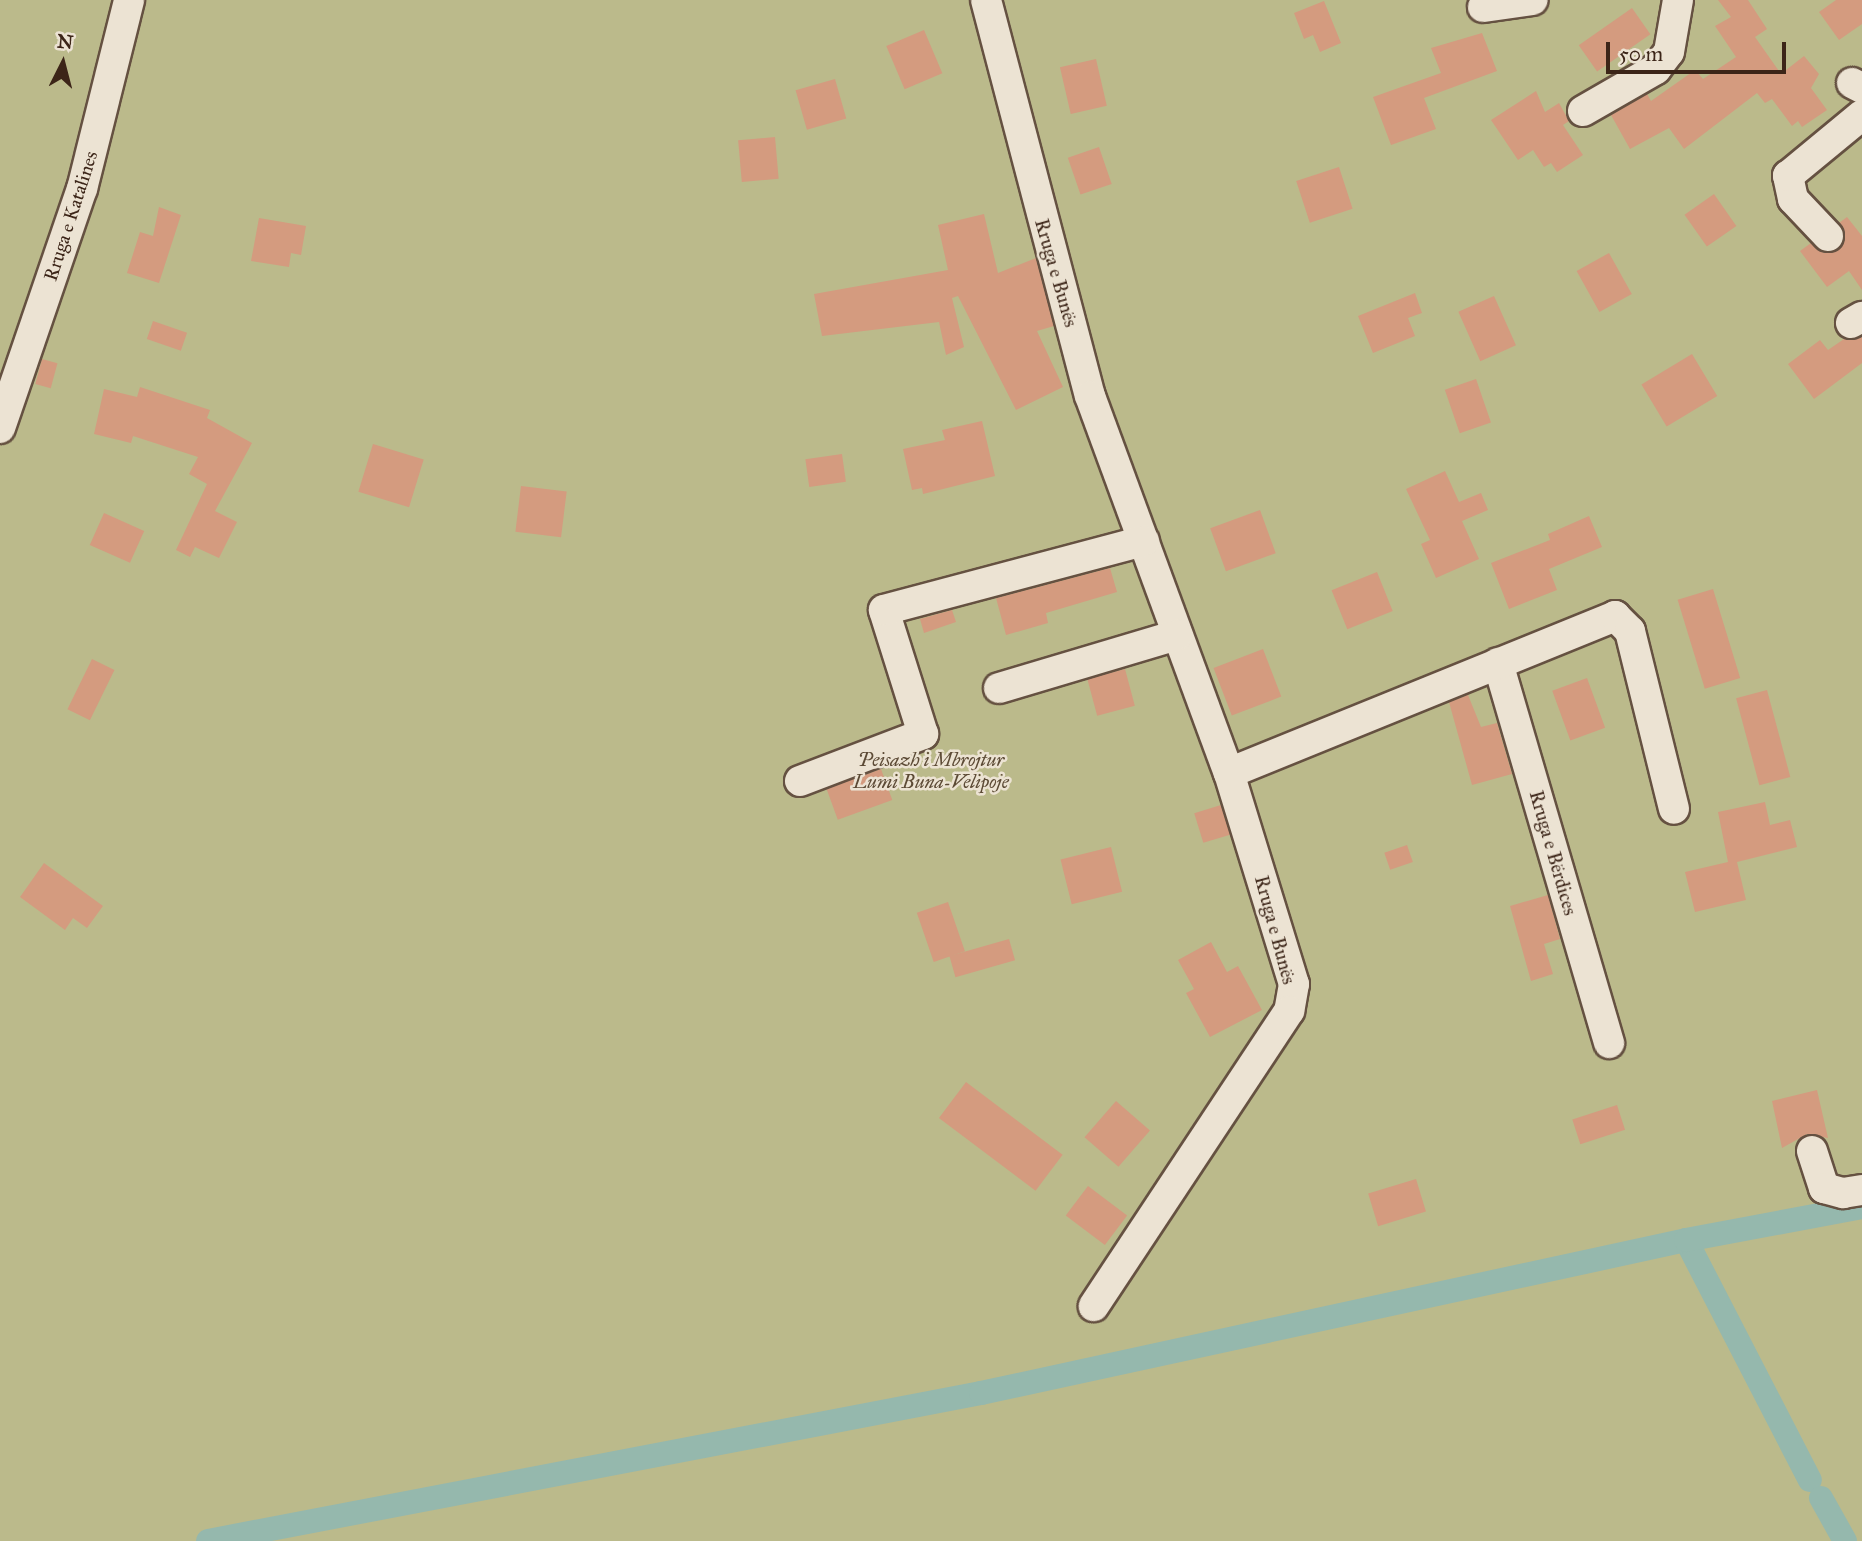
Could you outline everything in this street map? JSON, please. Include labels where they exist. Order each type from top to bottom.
[{"type":"street","name":"Rruga e Katalines","points":[[0,428],[82,189],[130,0]]},
{"type":"street","name":"Rruga e Bunës","points":[[986,0],[1090,396],[1229,774],[1294,984],[1289,1011],[1094,1306]]},
{"type":"street","points":[[1483,7],[1533,0]]},
{"type":"street","points":[[1583,111],[1656,69],[1669,52],[1678,0]]},
{"type":"street","points":[[1828,236],[1793,199],[1788,176],[1862,115]]},
{"type":"street","points":[[800,781],[923,734],[884,611],[1144,541]]},
{"type":"street","points":[[1229,774],[1615,616],[1624,621],[1674,809]]},
{"type":"street","points":[[999,688],[1177,635]]},
{"type":"street","name":"Rruga e Bërdices","points":[[1498,663],[1609,1043]]},
{"type":"street","points":[[1812,1151],[1824,1188],[1843,1193],[1862,1190]]},
{"type":"green space","name":"Peisazh i Mbrojtur Lumi Buna-Velipoje","points":[[0,0],[1862,0],[1862,1541],[0,1541]]},
{"type":"building","points":[[1718,0],[1748,0],[1767,29],[1755,37],[1781,74],[1804,56],[1819,74],[1811,88],[1827,110],[1802,127],[1798,121],[1792,126],[1772,99],[1765,103],[1757,93],[1684,149],[1669,128],[1630,149],[1611,115],[1647,94],[1651,101],[1695,70],[1703,79],[1736,57],[1715,26],[1731,17]]},
{"type":"building","points":[[1836,0],[1862,0],[1862,24],[1839,40],[1819,12]]},
{"type":"building","points":[[1324,1],[1341,43],[1320,52],[1313,35],[1304,39],[1294,13]]},
{"type":"building","points":[[1632,8],[1650,34],[1597,71],[1579,45]]},
{"type":"building","points":[[924,30],[942,73],[905,89],[886,46]]},
{"type":"building","points":[[1482,33],[1497,71],[1424,98],[1436,129],[1391,145],[1373,97],[1441,73],[1431,48]]},
{"type":"building","points":[[1096,59],[1107,106],[1071,114],[1060,67]]},
{"type":"building","points":[[835,79],[846,118],[807,130],[796,90]]},
{"type":"building","points":[[1536,91],[1545,112],[1559,103],[1569,121],[1563,125],[1583,155],[1557,172],[1551,163],[1544,167],[1533,150],[1518,160],[1491,120]]},
{"type":"building","points":[[775,137],[779,179],[742,182],[738,140]]},
{"type":"building","points":[[1099,147],[1112,184],[1080,195],[1068,158]]},
{"type":"building","points":[[1339,167],[1353,209],[1310,223],[1296,181]]},
{"type":"building","points":[[1714,194],[1736,226],[1707,247],[1685,215]]},
{"type":"building","points":[[159,207],[181,215],[159,283],[127,273],[140,232],[153,236]]},
{"type":"building","points":[[984,214],[998,273],[1036,258],[1054,326],[1037,331],[1063,387],[1016,410],[958,296],[952,298],[964,347],[946,355],[939,322],[822,336],[814,294],[948,270],[938,225]]},
{"type":"building","points":[[1847,217],[1862,236],[1862,290],[1849,271],[1827,287],[1800,251],[1811,243],[1824,253],[1839,249],[1845,233],[1839,223]]},
{"type":"building","points":[[259,218],[306,226],[301,255],[291,253],[289,267],[251,261]]},
{"type":"building","points":[[1609,253],[1632,294],[1599,312],[1577,271]]},
{"type":"building","points":[[1415,293],[1422,313],[1408,318],[1415,336],[1373,353],[1358,316]]},
{"type":"building","points":[[1494,296],[1516,345],[1480,361],[1458,312]]},
{"type":"building","points":[[153,321],[187,333],[181,351],[147,339]]},
{"type":"building","points":[[1862,337],[1862,363],[1814,399],[1788,364],[1820,340],[1828,350],[1844,339]]},
{"type":"building","points":[[1692,354],[1717,396],[1667,426],[1641,384]]},
{"type":"building","points":[[42,359],[57,363],[51,388],[35,384]]},
{"type":"building","points":[[1476,379],[1491,422],[1460,433],[1445,390]]},
{"type":"building","points":[[140,387],[210,410],[207,418],[252,443],[215,511],[237,522],[219,558],[195,547],[190,557],[176,550],[207,484],[189,474],[198,457],[133,436],[131,443],[94,434],[104,389],[137,397]]},
{"type":"building","points":[[982,421],[995,476],[923,494],[922,488],[912,490],[903,449],[945,440],[942,430]]},
{"type":"building","points":[[373,444],[424,459],[409,507],[358,492]]},
{"type":"building","points":[[842,454],[846,482],[809,487],[805,459]]},
{"type":"building","points":[[1445,471],[1459,502],[1481,493],[1488,510],[1462,521],[1479,559],[1436,578],[1421,544],[1430,540],[1406,489]]},
{"type":"building","points":[[521,486],[567,492],[561,537],[515,532]]},
{"type":"building","points":[[1260,510],[1276,553],[1226,571],[1210,528]]},
{"type":"building","points":[[104,513],[144,531],[130,563],[90,545]]},
{"type":"building","points":[[1589,516],[1602,547],[1549,569],[1557,590],[1509,609],[1491,563],[1550,540],[1548,534]]},
{"type":"building","points":[[1110,568],[1117,592],[1046,613],[1048,623],[1006,635],[996,598]]},
{"type":"building","points":[[1377,572],[1393,611],[1347,629],[1332,590]]},
{"type":"building","points":[[1713,589],[1740,678],[1705,689],[1678,600]]},
{"type":"building","points":[[952,610],[956,622],[924,633],[920,619]]},
{"type":"building","points":[[1263,649],[1281,697],[1232,716],[1214,668]]},
{"type":"building","points":[[92,659],[114,670],[90,720],[67,709]]},
{"type":"building","points":[[1125,669],[1135,706],[1097,716],[1087,679]]},
{"type":"building","points":[[1587,678],[1605,728],[1570,740],[1552,691]]},
{"type":"building","points":[[1767,690],[1790,777],[1759,785],[1736,698]]},
{"type":"building","points":[[1468,695],[1481,727],[1497,723],[1512,774],[1472,785],[1449,702]]},
{"type":"building","points":[[881,769],[892,800],[838,820],[826,789]]},
{"type":"building","points":[[1765,802],[1770,825],[1790,820],[1797,847],[1737,862],[1746,900],[1695,912],[1685,872],[1728,862],[1718,812]]},
{"type":"building","points":[[1221,805],[1230,835],[1203,843],[1194,813]]},
{"type":"building","points":[[1407,845],[1413,862],[1390,870],[1384,853]]},
{"type":"building","points":[[1111,847],[1122,892],[1072,904],[1061,860]]},
{"type":"building","points":[[44,863],[103,906],[87,928],[73,918],[65,930],[20,897]]},
{"type":"building","points":[[1548,895],[1560,939],[1544,944],[1553,974],[1531,981],[1510,906]]},
{"type":"building","points":[[948,902],[965,951],[934,962],[917,913]]},
{"type":"building","points":[[1009,939],[1015,960],[955,977],[949,956]]},
{"type":"building","points":[[1211,942],[1227,972],[1238,966],[1262,1010],[1210,1037],[1186,993],[1194,989],[1178,960]]},
{"type":"building","points":[[966,1082],[1063,1155],[1036,1191],[939,1118]]},
{"type":"building","points":[[1817,1090],[1828,1138],[1807,1134],[1782,1148],[1772,1101]]},
{"type":"building","points":[[1116,1101],[1150,1131],[1118,1167],[1085,1137]]},
{"type":"building","points":[[1617,1105],[1625,1130],[1580,1144],[1572,1120]]},
{"type":"building","points":[[1416,1179],[1426,1212],[1378,1226],[1368,1194]]},
{"type":"building","points":[[1088,1186],[1127,1215],[1105,1245],[1066,1216]]},
{"type":"waterway","points":[[208,1541],[981,1393],[1686,1240],[1862,1207]]},
{"type":"waterway","points":[[1686,1240],[1810,1480]]},
{"type":"waterway","points":[[1821,1498],[1845,1541]]}]
